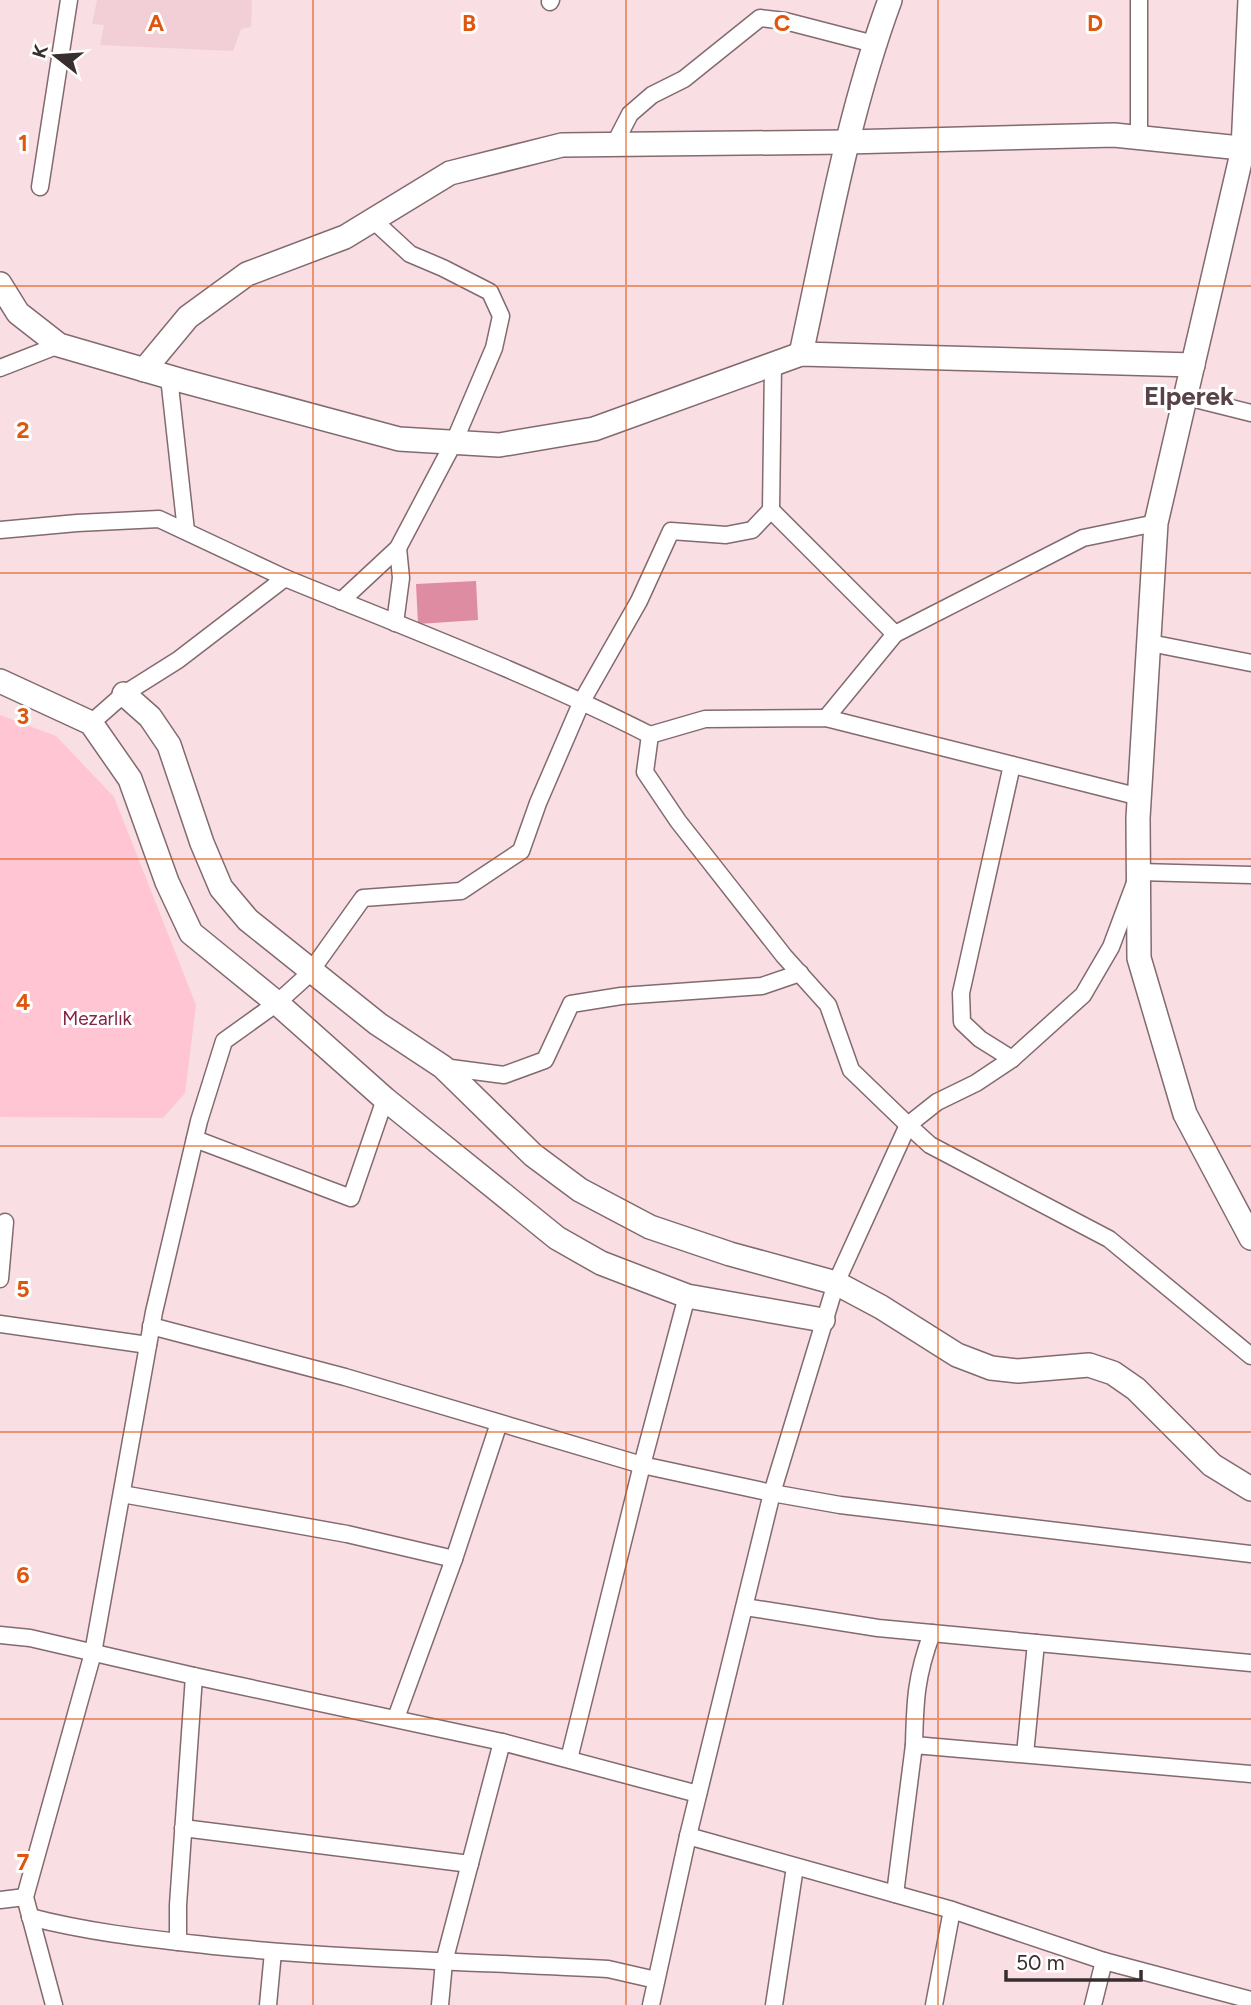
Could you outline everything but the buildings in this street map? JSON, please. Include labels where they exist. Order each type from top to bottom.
[{"type":"street","points":[[40,187],[69,0]]},
{"type":"street","points":[[801,354],[847,142],[874,44],[890,0]]},
{"type":"street","points":[[1139,0],[1139,137]]},
{"type":"street","points":[[1250,6],[1247,149],[1156,523],[1140,797],[1139,958],[1185,1114],[1251,1238]]},
{"type":"street","points":[[614,145],[630,114],[652,96],[684,79],[760,18],[785,21],[874,44]]},
{"type":"street","points":[[144,370],[188,317],[247,274],[345,237],[450,173],[562,145],[847,142],[1114,135],[1247,149]]},
{"type":"street","points":[[341,601],[398,548],[454,442],[494,348],[501,316],[490,292],[410,254],[373,220]]},
{"type":"street","points":[[0,284],[18,313],[59,345],[399,439],[499,444],[594,429],[801,354],[1193,365]]},
{"type":"street","points":[[0,368],[59,345]]},
{"type":"street","points":[[54,2005],[25,1897],[93,1653],[151,1326],[195,1139],[224,1041],[277,1003],[312,971],[363,898],[461,891],[521,851],[538,803],[582,701],[639,601],[671,531],[726,535],[752,530],[771,510],[773,365]]},
{"type":"street","points":[[169,377],[186,531]]},
{"type":"street","points":[[1186,397],[1251,414]]},
{"type":"street","points":[[771,510],[895,634]]},
{"type":"street","points":[[0,530],[159,519],[285,578],[582,701],[650,736],[705,719],[826,718],[1140,797]]},
{"type":"street","points":[[826,718],[895,634],[1083,538],[1156,523]]},
{"type":"street","points":[[395,623],[401,578],[398,548]]},
{"type":"street","points":[[91,723],[124,694],[178,660],[285,578]]},
{"type":"street","points":[[1150,643],[1251,663]]},
{"type":"street","points":[[0,681],[91,723],[130,779],[167,882],[191,933],[277,1003],[385,1099],[557,1238],[601,1263],[687,1296],[822,1320]]},
{"type":"street","points":[[124,694],[150,717],[169,745],[202,843],[221,888],[248,920],[379,1024],[443,1067],[533,1156],[580,1190],[650,1227],[730,1254],[836,1283],[881,1307],[957,1355],[991,1367],[1018,1371],[1089,1366],[1112,1373],[1136,1389],[1212,1465],[1251,1489]]},
{"type":"street","points":[[650,736],[645,772],[678,821],[828,1005],[851,1070],[930,1145],[1109,1239],[1251,1356]]},
{"type":"street","points":[[1012,765],[961,993],[962,1022],[980,1039],[1012,1059]]},
{"type":"street","points":[[651,2005],[688,1836],[772,1493],[822,1320],[836,1283],[908,1125],[937,1102],[976,1083],[1012,1059],[1083,995],[1111,947],[1139,872]]},
{"type":"street","points":[[1139,872],[1251,875]]},
{"type":"street","points":[[443,1067],[504,1075],[545,1060],[571,1004],[621,996],[762,986],[800,973]]},
{"type":"street","points":[[195,1139],[351,1198],[385,1099]]},
{"type":"street","points":[[0,1279],[5,1222]]},
{"type":"street","points":[[569,1759],[687,1296]]},
{"type":"street","points":[[0,1324],[148,1345]]},
{"type":"street","points":[[151,1326],[345,1377],[642,1465],[772,1493],[853,1507],[1251,1554]]},
{"type":"street","points":[[396,1718],[454,1559],[499,1423]]},
{"type":"street","points":[[121,1494],[347,1534],[454,1559]]},
{"type":"street","points":[[745,1607],[878,1628],[1251,1663]]},
{"type":"street","points":[[895,1894],[914,1745],[916,1689],[920,1667],[932,1633]]},
{"type":"street","points":[[0,1635],[30,1638],[502,1742],[698,1794]]},
{"type":"street","points":[[1025,1754],[1036,1643]]},
{"type":"street","points":[[178,1942],[178,1905],[194,1676]]},
{"type":"street","points":[[440,2005],[444,1962],[502,1742]]},
{"type":"street","points":[[914,1745],[1251,1774]]},
{"type":"street","points":[[183,1828],[470,1864]]},
{"type":"street","points":[[688,1836],[952,1910],[1104,1961],[1251,2000]]},
{"type":"street","points":[[774,2005],[795,1867]]},
{"type":"street","points":[[0,1900],[25,1897]]},
{"type":"street","points":[[934,2005],[952,1910]]},
{"type":"street","points":[[30,1917],[71,1928],[272,1952],[608,1969],[656,1980]]},
{"type":"street","points":[[268,2005],[272,1952]]},
{"type":"street","points":[[1093,2005],[1104,1961]]},
{"type":"shaded area","points":[[97,0],[252,0],[251,27],[241,29],[233,51],[100,45],[104,25],[92,24]]},
{"type":"green space","name":"Mezarlık","points":[[0,715],[56,736],[114,797],[196,1005],[185,1093],[163,1118],[0,1117]]},
{"type":"district","name":"Elperek","points":[[1189,396]]}]
